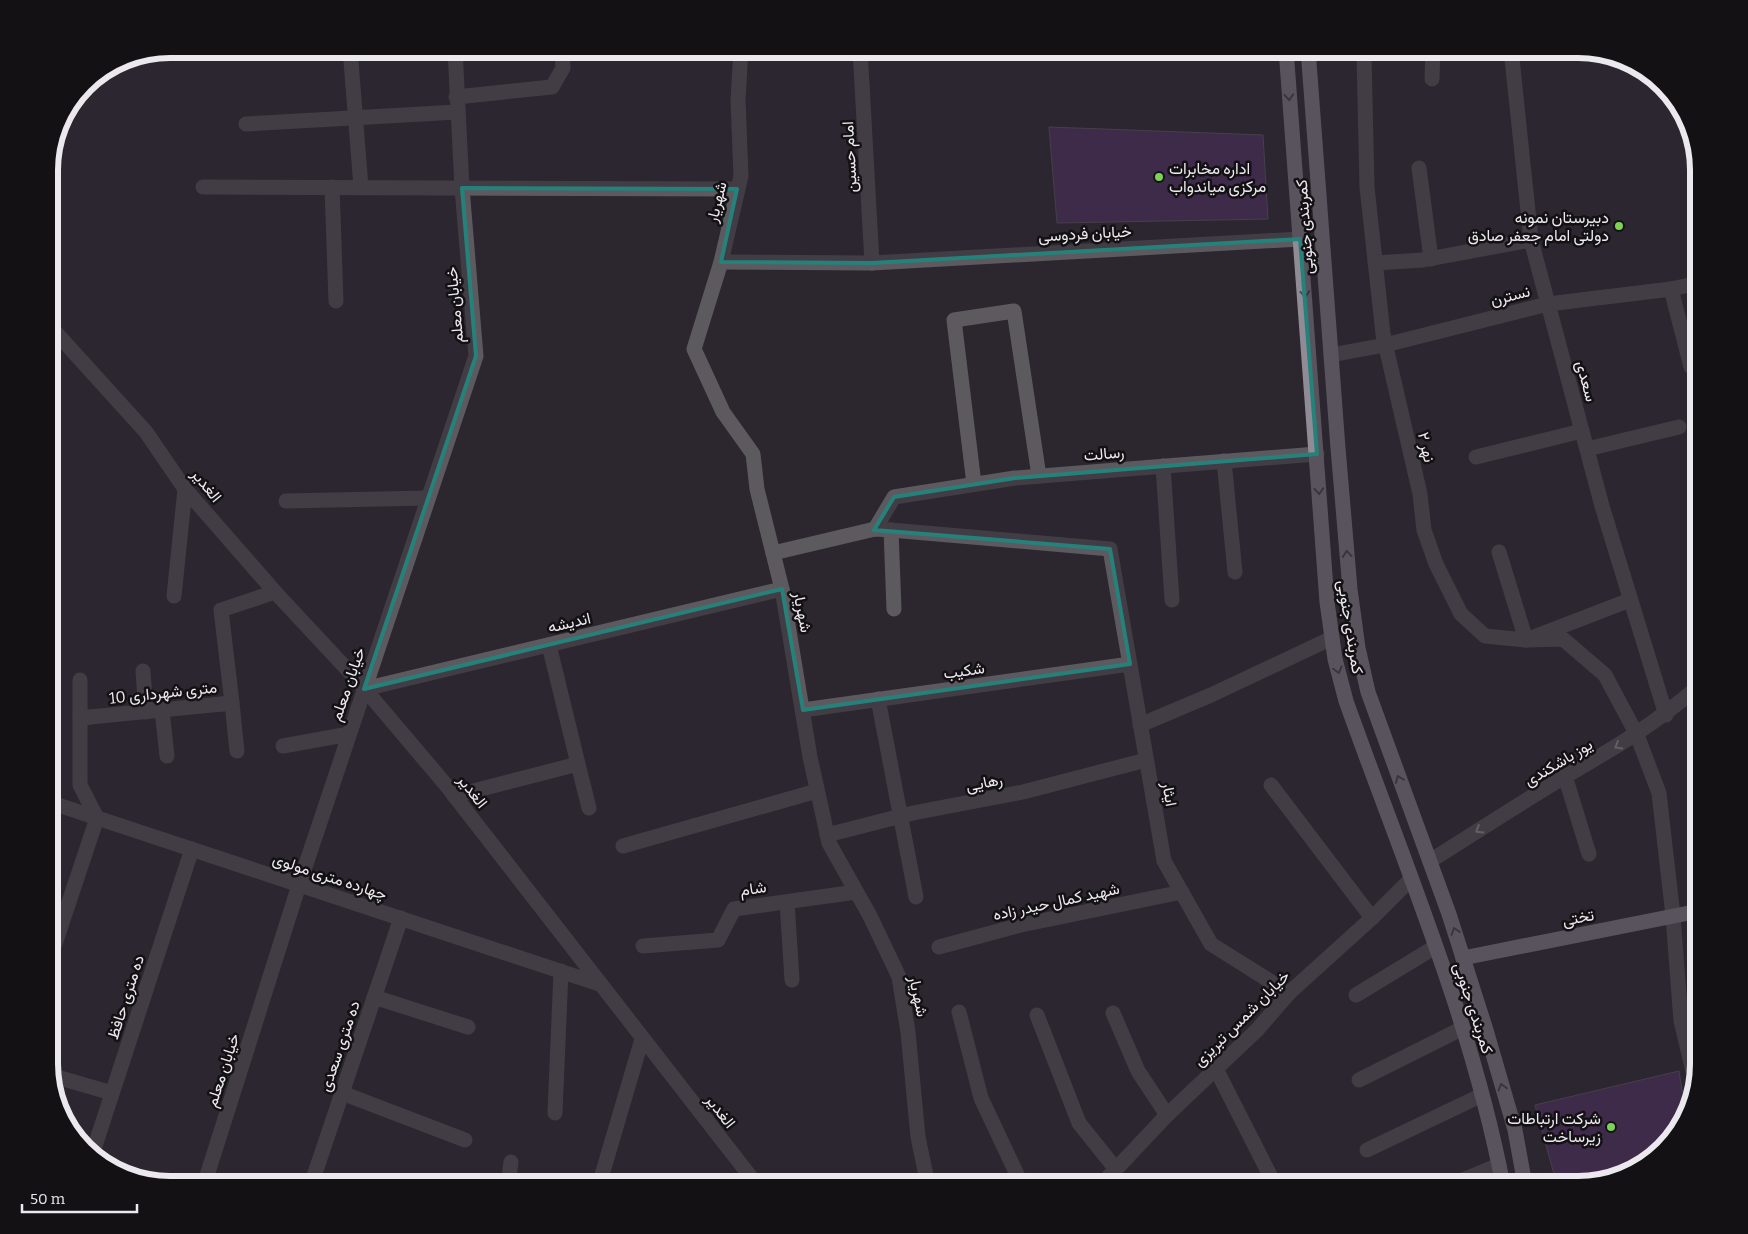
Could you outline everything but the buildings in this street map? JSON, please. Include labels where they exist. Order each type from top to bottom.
[{"type":"main road","name":"کمربندی جنوبی","points":[[1287,58],[1327,602],[1335,659],[1346,701],[1411,878],[1463,1028],[1482,1095],[1501,1176]]},
{"type":"main road","name":"کمربندی جنوبی","points":[[1309,58],[1350,589],[1358,648],[1368,692],[1430,861],[1463,958],[1515,1130],[1523,1176]]},
{"type":"main road","points":[[1411,878],[1430,861]]},
{"type":"main road","name":"تختی","points":[[1463,958],[1690,913]]},
{"type":"street","points":[[351,58],[361,188]]},
{"type":"street","name":"خیابان معلم","points":[[207,1176],[299,885],[476,356],[462,188],[455,58]]},
{"type":"street","points":[[246,124],[354,118],[457,104],[552,87],[563,68],[562,58]]},
{"type":"street","name":"شهریار","points":[[740,58],[738,100],[741,176],[721,262],[694,349],[723,412],[753,454],[757,489],[782,589],[802,710],[829,844],[856,892],[899,977],[908,1032],[918,1137],[926,1176]]},
{"type":"street","name":"امام حسین","points":[[861,58],[872,263]]},
{"type":"street","name":"نهر ۲","points":[[1364,58],[1367,187],[1385,345],[1420,494],[1424,530],[1436,564],[1461,614],[1485,636],[1526,640],[1563,639],[1605,675],[1637,735],[1659,793],[1673,916],[1680,1021],[1690,1037]]},
{"type":"street","points":[[1432,79],[1433,58]]},
{"type":"street","name":"سعدی","points":[[1512,58],[1531,240],[1587,449],[1630,600],[1666,715]]},
{"type":"street","points":[[1419,168],[1430,259]]},
{"type":"street","points":[[203,187],[737,189]]},
{"type":"street","points":[[332,188],[336,302]]},
{"type":"street","name":"خیابان فردوسی","points":[[721,262],[872,263],[1300,239]]},
{"type":"street","points":[[1375,264],[1430,259],[1531,240]]},
{"type":"street","name":"نسترن","points":[[1331,355],[1385,345],[1548,304],[1671,289],[1690,284]]},
{"type":"street","points":[[1671,289],[1690,363]]},
{"type":"street","points":[[974,484],[954,320],[1014,311],[1039,476]]},
{"type":"street","name":"الغدیر","points":[[58,335],[146,432],[185,489],[275,592],[364,689],[454,796],[750,1176]]},
{"type":"street","points":[[1587,449],[1679,427]]},
{"type":"street","points":[[1476,457],[1582,431]]},
{"type":"street","name":"رسالت","points":[[875,529],[894,497],[1039,476],[1317,454]]},
{"type":"street","points":[[1224,461],[1235,572]]},
{"type":"street","points":[[1163,466],[1172,600]]},
{"type":"street","points":[[174,596],[185,489]]},
{"type":"street","points":[[286,501],[428,498]]},
{"type":"street","points":[[773,554],[875,529],[891,530],[894,610]]},
{"type":"street","name":"ایثار","points":[[891,530],[1110,549],[1164,861],[1211,944],[1289,993]]},
{"type":"street","points":[[1499,552],[1526,640],[1630,600]]},
{"type":"street","name":"اندیشه","points":[[364,689],[782,589]]},
{"type":"street","name":"10 متری شهرداری","points":[[80,718],[232,703],[221,610],[275,592]]},
{"type":"street","points":[[1140,725],[1211,695],[1332,638]]},
{"type":"street","points":[[550,645],[589,808]]},
{"type":"street","name":"شکیب","points":[[802,710],[1130,664]]},
{"type":"street","points":[[143,671],[146,712]]},
{"type":"street","points":[[58,914],[97,818],[80,786],[80,680]]},
{"type":"street","name":"یوز باشکندی","points":[[1430,861],[1566,776],[1637,735],[1666,715],[1690,694]]},
{"type":"street","points":[[878,699],[916,897]]},
{"type":"street","points":[[99,716],[232,703],[238,751]]},
{"type":"street","points":[[162,710],[167,756]]},
{"type":"street","points":[[283,746],[349,734]]},
{"type":"street","name":"رهایی","points":[[827,835],[901,816],[1023,792],[1146,760]]},
{"type":"street","points":[[454,796],[578,764]]},
{"type":"street","points":[[1566,776],[1589,854]]},
{"type":"street","points":[[1271,786],[1372,918]]},
{"type":"street","points":[[623,846],[818,791]]},
{"type":"street","name":"چهارده متری مولوی","points":[[58,805],[599,984]]},
{"type":"street","name":"ده متری حافظ","points":[[94,1148],[192,849]]},
{"type":"street","name":"خیابان شمس تبریزی","points":[[1108,1176],[1167,1115],[1257,1030],[1289,993],[1372,918],[1411,878]]},
{"type":"street","name":"شام","points":[[643,946],[718,940],[734,909],[856,892]]},
{"type":"street","name":"شهید کمال حیدر زاده","points":[[938,947],[1021,925],[1182,892]]},
{"type":"street","points":[[787,902],[792,980]]},
{"type":"street","name":"ده متری سعدی","points":[[315,1176],[400,918]]},
{"type":"street","points":[[1356,996],[1435,947]]},
{"type":"street","points":[[555,1113],[561,971]]},
{"type":"street","points":[[374,997],[468,1027]]},
{"type":"street","points":[[959,1012],[981,1098],[1018,1176]]},
{"type":"street","points":[[1113,1013],[1138,1071],[1167,1115]]},
{"type":"street","points":[[1038,1015],[1079,1123],[1115,1168]]},
{"type":"street","points":[[1359,1080],[1463,1028]]},
{"type":"street","points":[[602,1176],[642,1039]]},
{"type":"street","points":[[1216,1069],[1270,1176]]},
{"type":"street","points":[[59,1078],[112,1093]]},
{"type":"street","points":[[342,1093],[466,1140]]},
{"type":"street","points":[[1367,1150],[1482,1095]]},
{"type":"street","points":[[509,1176],[511,1162]]},
{"type":"street","points":[[1473,1176],[1499,1165]]},
{"type":"highlighted area","points":[[462,188],[737,189],[721,262],[872,263],[1300,239],[1317,454],[1015,478],[894,497],[874,530],[1110,549],[1130,664],[803,710],[782,589],[364,689],[476,356]]},
{"type":"place","name":"اداره مخابرات مرکزی میاندواب","points":[[1159,177]]},
{"type":"place","name":"دبیرستان نمونه دولتی امام جعفر صادق","points":[[1619,226]]},
{"type":"place","name":"شرکت ارتباطات زیرساخت","points":[[1611,1127]]}]
